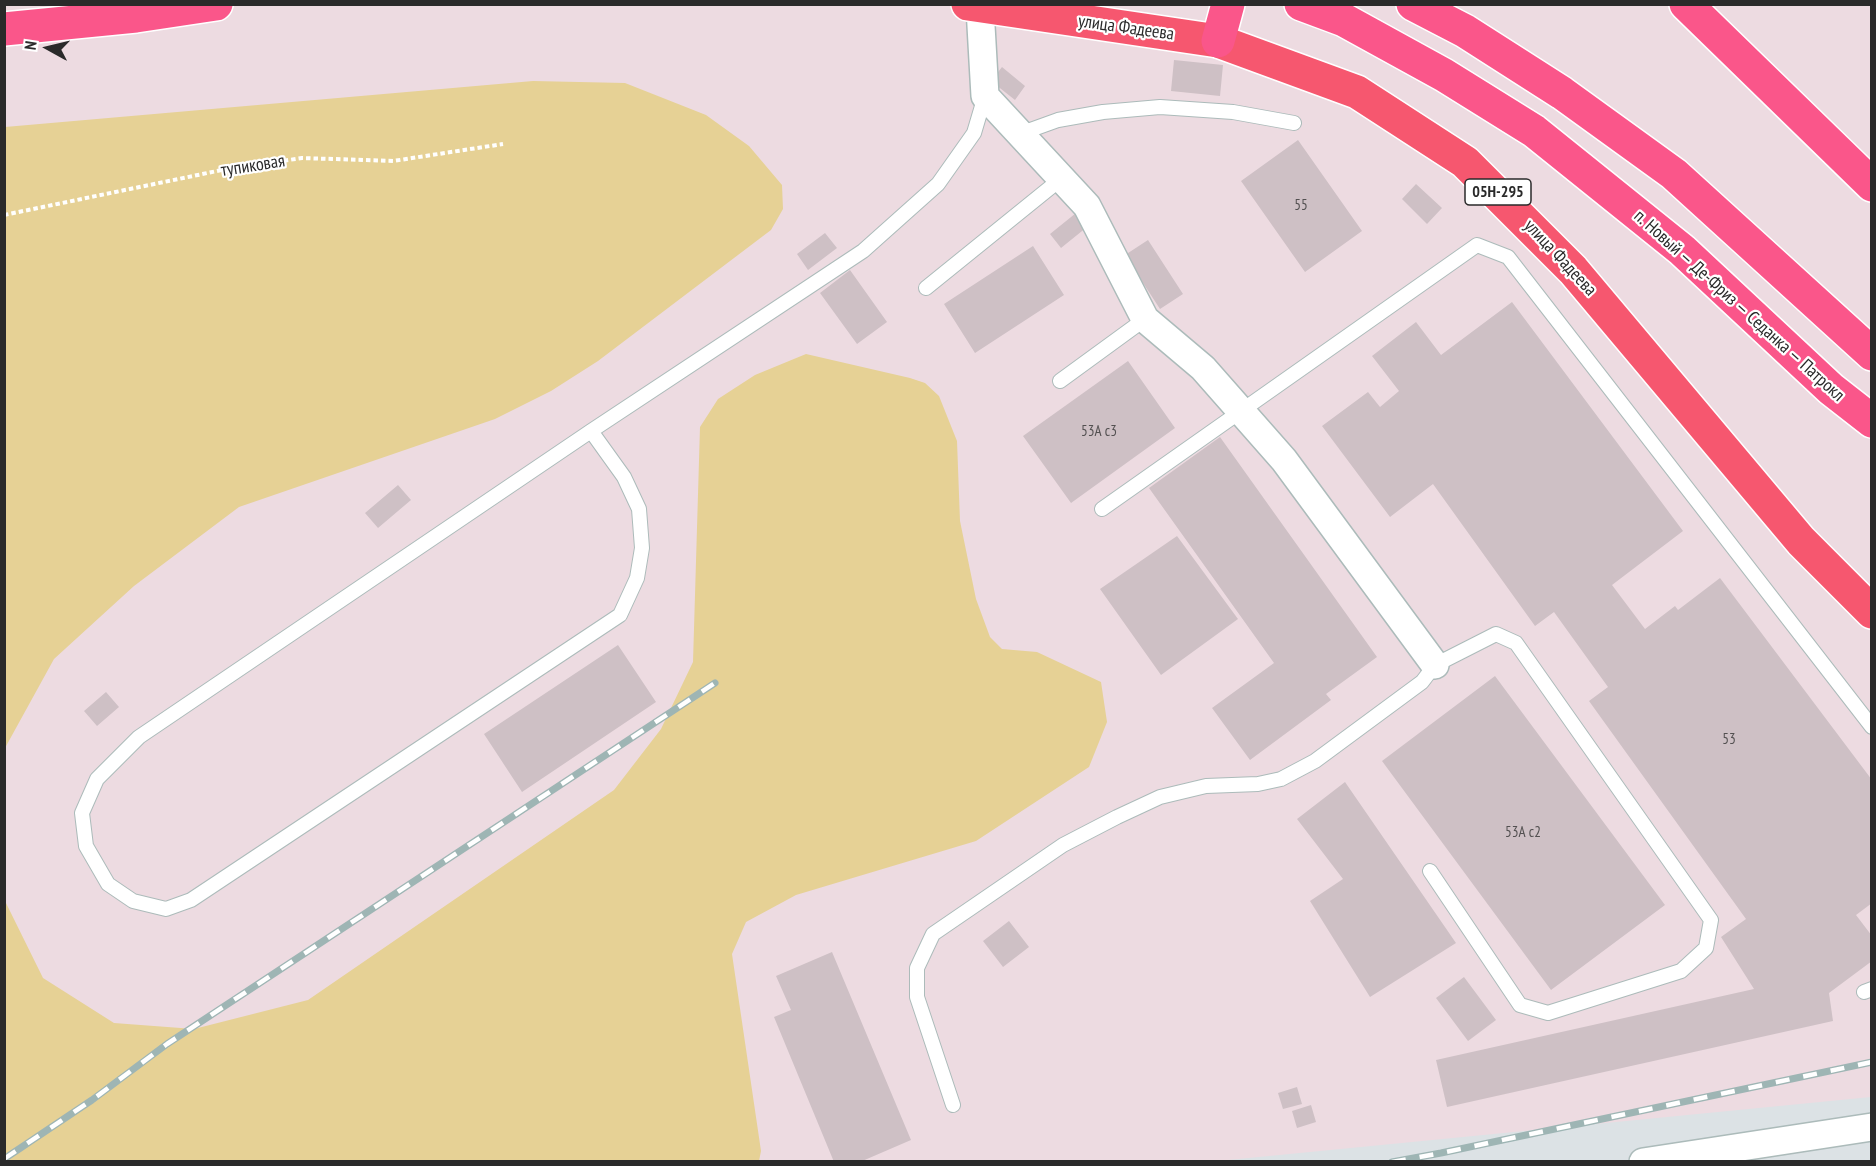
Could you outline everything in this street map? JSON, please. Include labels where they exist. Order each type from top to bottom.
[{"type":"highway","points":[[4,29],[136,16],[216,4]]},
{"type":"highway","points":[[1218,41],[1228,4]]},
{"type":"highway","name":"п. Новый — Де-Фриз — Седанка — Патрокл","points":[[1301,4],[1344,20],[1444,75],[1534,131],[1682,250],[1831,389],[1872,421]]},
{"type":"highway","points":[[1413,4],[1466,31],[1562,93],[1674,174],[1872,354]]},
{"type":"highway","points":[[1686,4],[1872,185]]},
{"type":"main road","name":"улица Фадеева","points":[[974,6],[1218,41],[1357,92],[1465,162],[1573,270],[1801,541],[1872,612]]},
{"type":"street","points":[[974,6],[985,96],[1087,206],[1145,319],[1203,368],[1284,460],[1436,665]]},
{"type":"street","points":[[1643,1161],[1872,1127]]},
{"type":"lane","points":[[591,431],[624,477],[639,509],[642,548],[637,578],[620,615],[191,900],[166,909],[132,901],[108,884],[86,846],[82,813],[98,779],[139,737],[591,431],[863,251],[938,184],[974,133],[985,96]]},
{"type":"lane","points":[[1022,134],[1058,120],[1103,112],[1160,107],[1233,112],[1294,123]]},
{"type":"lane","points":[[926,288],[1062,178]]},
{"type":"lane","points":[[1102,509],[1477,245],[1508,256],[1872,727]]},
{"type":"lane","points":[[1060,381],[1145,319]]},
{"type":"lane","points":[[953,1105],[917,997],[917,968],[933,934],[1063,845],[1161,797],[1206,786],[1258,784],[1281,779],[1315,761],[1422,682],[1436,665],[1496,633],[1516,643],[1711,920],[1706,948],[1681,971],[1548,1013],[1520,1005],[1430,871]]},
{"type":"path","name":"тупиковая","points":[[4,214],[222,170],[302,158],[393,161],[503,144]]},
{"type":"shaded area","points":[[533,81],[625,83],[706,115],[749,146],[782,185],[783,209],[771,230],[598,361],[551,391],[495,419],[239,507],[134,586],[54,659],[5,748],[5,127]]},
{"type":"shaded area","points":[[806,354],[910,378],[925,383],[939,396],[957,441],[960,521],[976,599],[990,637],[1002,649],[1037,652],[1101,682],[1107,722],[1089,767],[976,841],[796,895],[746,922],[732,954],[761,1151],[759,1161],[5,1161],[5,901],[43,978],[114,1023],[194,1029],[308,1000],[614,790],[661,729],[693,662],[700,427],[718,399],[755,375]]},
{"type":"shaded area","points":[[1871,1097],[1871,1161],[1218,1161]]},
{"type":"building","points":[[1174,60],[1223,65],[1220,96],[1171,91]]},
{"type":"building","points":[[1002,67],[1025,86],[1015,100],[991,81]]},
{"type":"building","points":[[1298,140],[1362,231],[1305,272],[1241,181]]},
{"type":"building","points":[[1416,184],[1442,208],[1427,224],[1402,199]]},
{"type":"building","points":[[1076,213],[1087,227],[1061,248],[1050,234]]},
{"type":"building","points":[[825,233],[837,248],[808,270],[797,254]]},
{"type":"building","points":[[1148,240],[1183,294],[1160,309],[1125,255]]},
{"type":"building","points":[[1033,246],[1064,295],[975,353],[944,304]]},
{"type":"building","points":[[850,270],[887,322],[857,344],[820,293]]},
{"type":"building","points":[[1512,302],[1683,531],[1612,585],[1645,629],[1675,606],[1678,610],[1720,578],[1872,780],[1872,903],[1856,915],[1872,936],[1872,961],[1829,993],[1833,1021],[1447,1107],[1436,1060],[1754,989],[1721,937],[1746,919],[1589,701],[1608,687],[1554,612],[1535,626],[1433,484],[1390,517],[1322,426],[1368,392],[1380,407],[1399,391],[1372,356],[1416,322],[1441,355]]},
{"type":"building","points":[[1128,361],[1175,428],[1071,503],[1023,436]]},
{"type":"building","points":[[1220,437],[1377,657],[1326,694],[1331,700],[1250,760],[1212,708],[1274,663],[1149,488]]},
{"type":"building","points":[[398,485],[411,500],[378,528],[365,513]]},
{"type":"building","points":[[1177,536],[1238,619],[1161,675],[1100,589]]},
{"type":"building","points":[[618,645],[656,702],[522,792],[484,734]]},
{"type":"building","points":[[1495,676],[1665,905],[1551,990],[1382,761]]},
{"type":"building","points":[[106,692],[119,707],[97,726],[84,711]]},
{"type":"building","points":[[1345,782],[1456,943],[1370,997],[1310,901],[1343,879],[1297,819]]},
{"type":"building","points":[[1009,921],[1029,947],[1003,967],[983,941]]},
{"type":"building","points":[[832,952],[911,1140],[860,1162],[834,1162],[774,1017],[791,1010],[776,976]]},
{"type":"building","points":[[1464,977],[1496,1020],[1468,1041],[1436,998]]},
{"type":"building","points":[[1297,1087],[1302,1104],[1283,1109],[1278,1093]]},
{"type":"building","points":[[1311,1105],[1316,1122],[1297,1128],[1292,1111]]},
{"type":"railway","points":[[4,1159],[92,1100],[167,1044],[715,683]]},
{"type":"railway","points":[[1392,1162],[1872,1062]]}]
